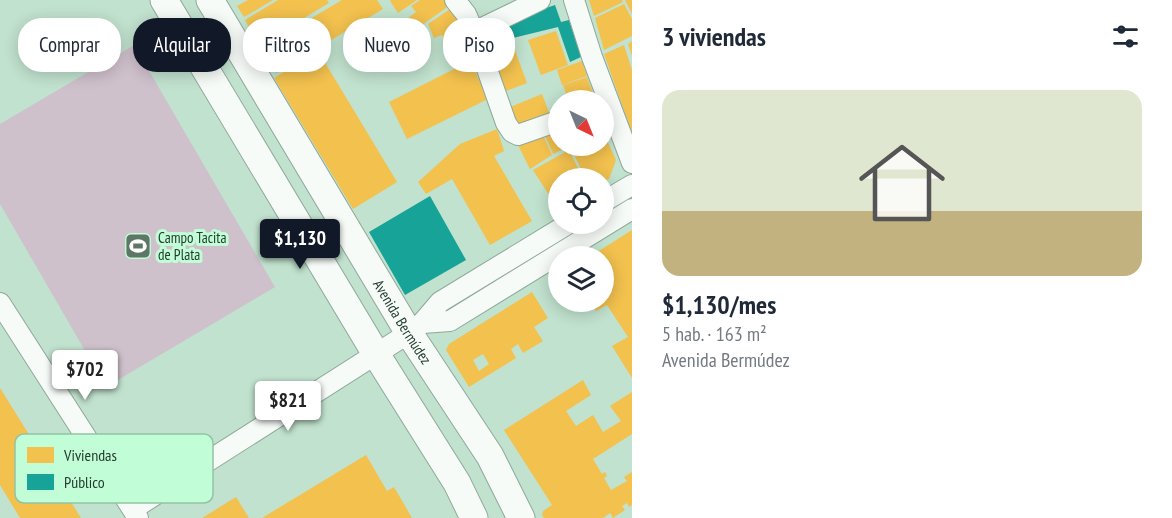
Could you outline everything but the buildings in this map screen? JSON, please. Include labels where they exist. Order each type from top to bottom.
[{"type":"street","points":[[164,0],[376,354],[457,483],[474,518]]},
{"type":"street","name":"Avenida Bermúdez","points":[[210,0],[416,328],[490,456],[521,518]]},
{"type":"street","points":[[455,0],[468,18]]},
{"type":"street","points":[[503,18],[540,0]]},
{"type":"street","points":[[574,0],[602,90]]},
{"type":"street","points":[[488,72],[506,123],[512,132],[518,135],[548,124]]},
{"type":"street","points":[[614,121],[632,163]]},
{"type":"street","points":[[614,196],[632,185]]},
{"type":"street","points":[[416,328],[450,321],[632,209]]},
{"type":"street","points":[[213,462],[416,328],[440,302],[552,234]]},
{"type":"street","points":[[0,303],[85,434]]},
{"type":"street","points":[[136,513],[151,503]]},
{"type":"shaded area","name":"Campo Tacita de Plata","points":[[133,46],[133,72],[150,72],[275,287],[106,387],[0,204],[0,124],[88,72],[121,72],[121,53]]},
{"type":"place","name":"Campo Tacita de Plata","points":[[138,246]]}]
